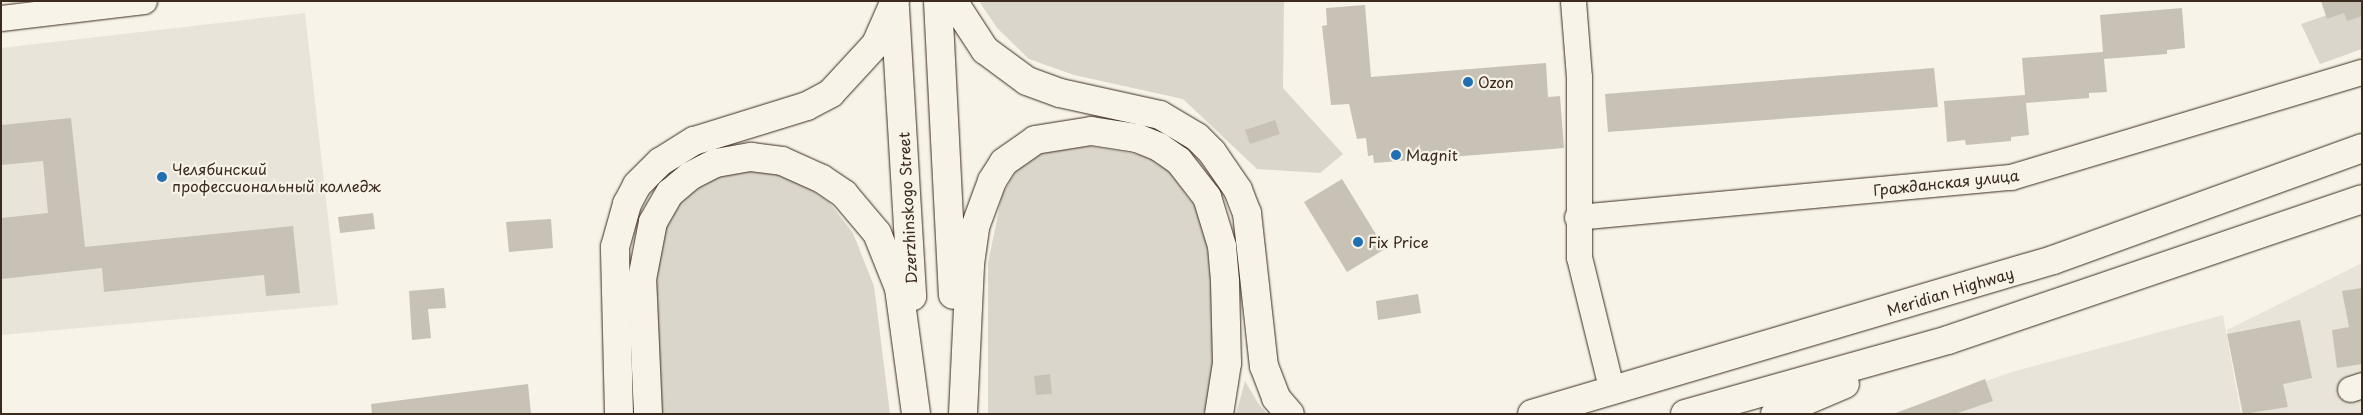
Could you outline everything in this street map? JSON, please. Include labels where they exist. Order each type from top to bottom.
[{"type":"main road","points":[[619,414],[615,247],[620,224],[637,185],[660,162],[694,141],[807,106],[831,93],[876,44],[895,1]]},
{"type":"main road","name":"Dzerzhinskogo Street","points":[[895,1],[918,414]]},
{"type":"main road","points":[[938,1],[961,414]]},
{"type":"main road","points":[[953,1],[968,29],[985,50],[1027,81],[1060,93],[1160,115],[1197,137],[1212,152],[1238,190],[1247,213],[1264,366],[1276,398],[1290,414]]},
{"type":"main road","points":[[961,414],[970,264],[975,227],[992,181],[1004,162],[1035,140],[1091,131],[1138,138],[1159,147],[1179,161],[1207,197],[1222,246],[1225,282],[1227,363],[1219,414]]},
{"type":"main road","name":"Meridian Highway","points":[[1532,414],[2053,260],[2362,148]]},
{"type":"main road","points":[[648,414],[642,279],[653,222],[670,192],[690,176],[716,163],[751,157],[782,161],[822,179],[849,200],[877,233],[899,288],[918,414]]},
{"type":"main road","points":[[1685,414],[1948,340],[2362,199]]},
{"type":"main road","points":[[1776,414],[1948,340]]},
{"type":"street","points":[[1,18],[144,1]]},
{"type":"street","points":[[1573,1],[1578,76],[1577,216],[1586,293],[1612,390]]},
{"type":"street","name":"Гражданская улица","points":[[1577,216],[2011,177],[2362,72]]},
{"type":"shaded area","points":[[979,1],[1284,1],[1283,88],[1343,154],[1320,173],[1257,169],[1183,99],[1074,75],[1029,59],[997,28]]},
{"type":"shaded area","points":[[2362,3],[2362,49],[2320,64],[2301,24]]},
{"type":"shaded area","name":"Челябинский профессиональный колледж","points":[[305,13],[338,305],[1,335],[1,48]]},
{"type":"shaded area","points":[[1083,145],[1148,156],[1166,167],[1197,209],[1207,243],[1213,307],[1214,356],[1209,399],[1203,414],[988,414],[988,263],[1002,195],[1017,169],[1030,159],[1044,152]]},
{"type":"shaded area","points":[[754,170],[776,173],[802,184],[829,202],[853,233],[874,286],[890,414],[662,414],[656,287],[659,244],[673,210],[697,187],[721,175]]},
{"type":"shaded area","points":[[2362,263],[2362,414],[2242,414],[2227,330]]},
{"type":"shaded area","points":[[2223,315],[2241,414],[1891,414],[2012,372]]},
{"type":"shaded area","points":[[1245,381],[1258,403],[1267,414],[1236,414]]},
{"type":"building","points":[[2321,1],[2362,1],[2362,16],[2347,21],[2344,13],[2327,19]]},
{"type":"building","points":[[1365,5],[1371,77],[1546,63],[1548,97],[1560,96],[1564,148],[1374,163],[1373,155],[1368,156],[1366,138],[1357,139],[1349,104],[1331,105],[1322,26],[1327,25],[1326,8]]},
{"type":"building","points":[[2182,8],[2185,48],[2167,50],[2167,54],[2104,59],[2107,92],[2089,93],[2089,98],[2026,103],[2029,135],[2011,137],[2011,141],[1966,145],[1965,140],[1947,142],[1944,101],[2025,95],[2022,58],[2103,52],[2100,15]]},
{"type":"building","points":[[1934,68],[1938,107],[1608,132],[1605,94]]},
{"type":"building","points":[[71,118],[85,247],[293,226],[300,293],[266,296],[264,275],[104,292],[102,268],[1,279],[1,218],[48,213],[43,161],[1,165],[1,125]]},
{"type":"building","points":[[1275,120],[1280,134],[1250,144],[1245,130]]},
{"type":"building","points":[[1342,179],[1385,249],[1347,272],[1304,202]]},
{"type":"building","points":[[373,213],[375,229],[340,233],[338,217]]},
{"type":"building","points":[[551,219],[553,248],[509,252],[506,222]]},
{"type":"building","points":[[444,288],[446,308],[428,309],[431,338],[412,340],[409,291]]},
{"type":"building","points":[[2362,288],[2362,364],[2337,368],[2332,330],[2349,327],[2342,291]]},
{"type":"building","points":[[1418,294],[1421,313],[1378,320],[1376,301]]},
{"type":"building","points":[[2300,320],[2312,378],[2283,384],[2288,407],[2243,414],[2227,334]]},
{"type":"building","points":[[1050,374],[1052,394],[1036,395],[1034,376]]},
{"type":"building","points":[[1985,379],[1993,401],[1955,414],[1894,414]]},
{"type":"building","points":[[528,384],[531,414],[372,414],[371,404]]},
{"type":"place","name":"Ozon","points":[[1468,82]]},
{"type":"place","name":"Magnit","points":[[1396,155]]},
{"type":"place","name":"Челябинский профессиональный колледж","points":[[162,177]]},
{"type":"place","name":"Fix Price","points":[[1358,242]]}]
